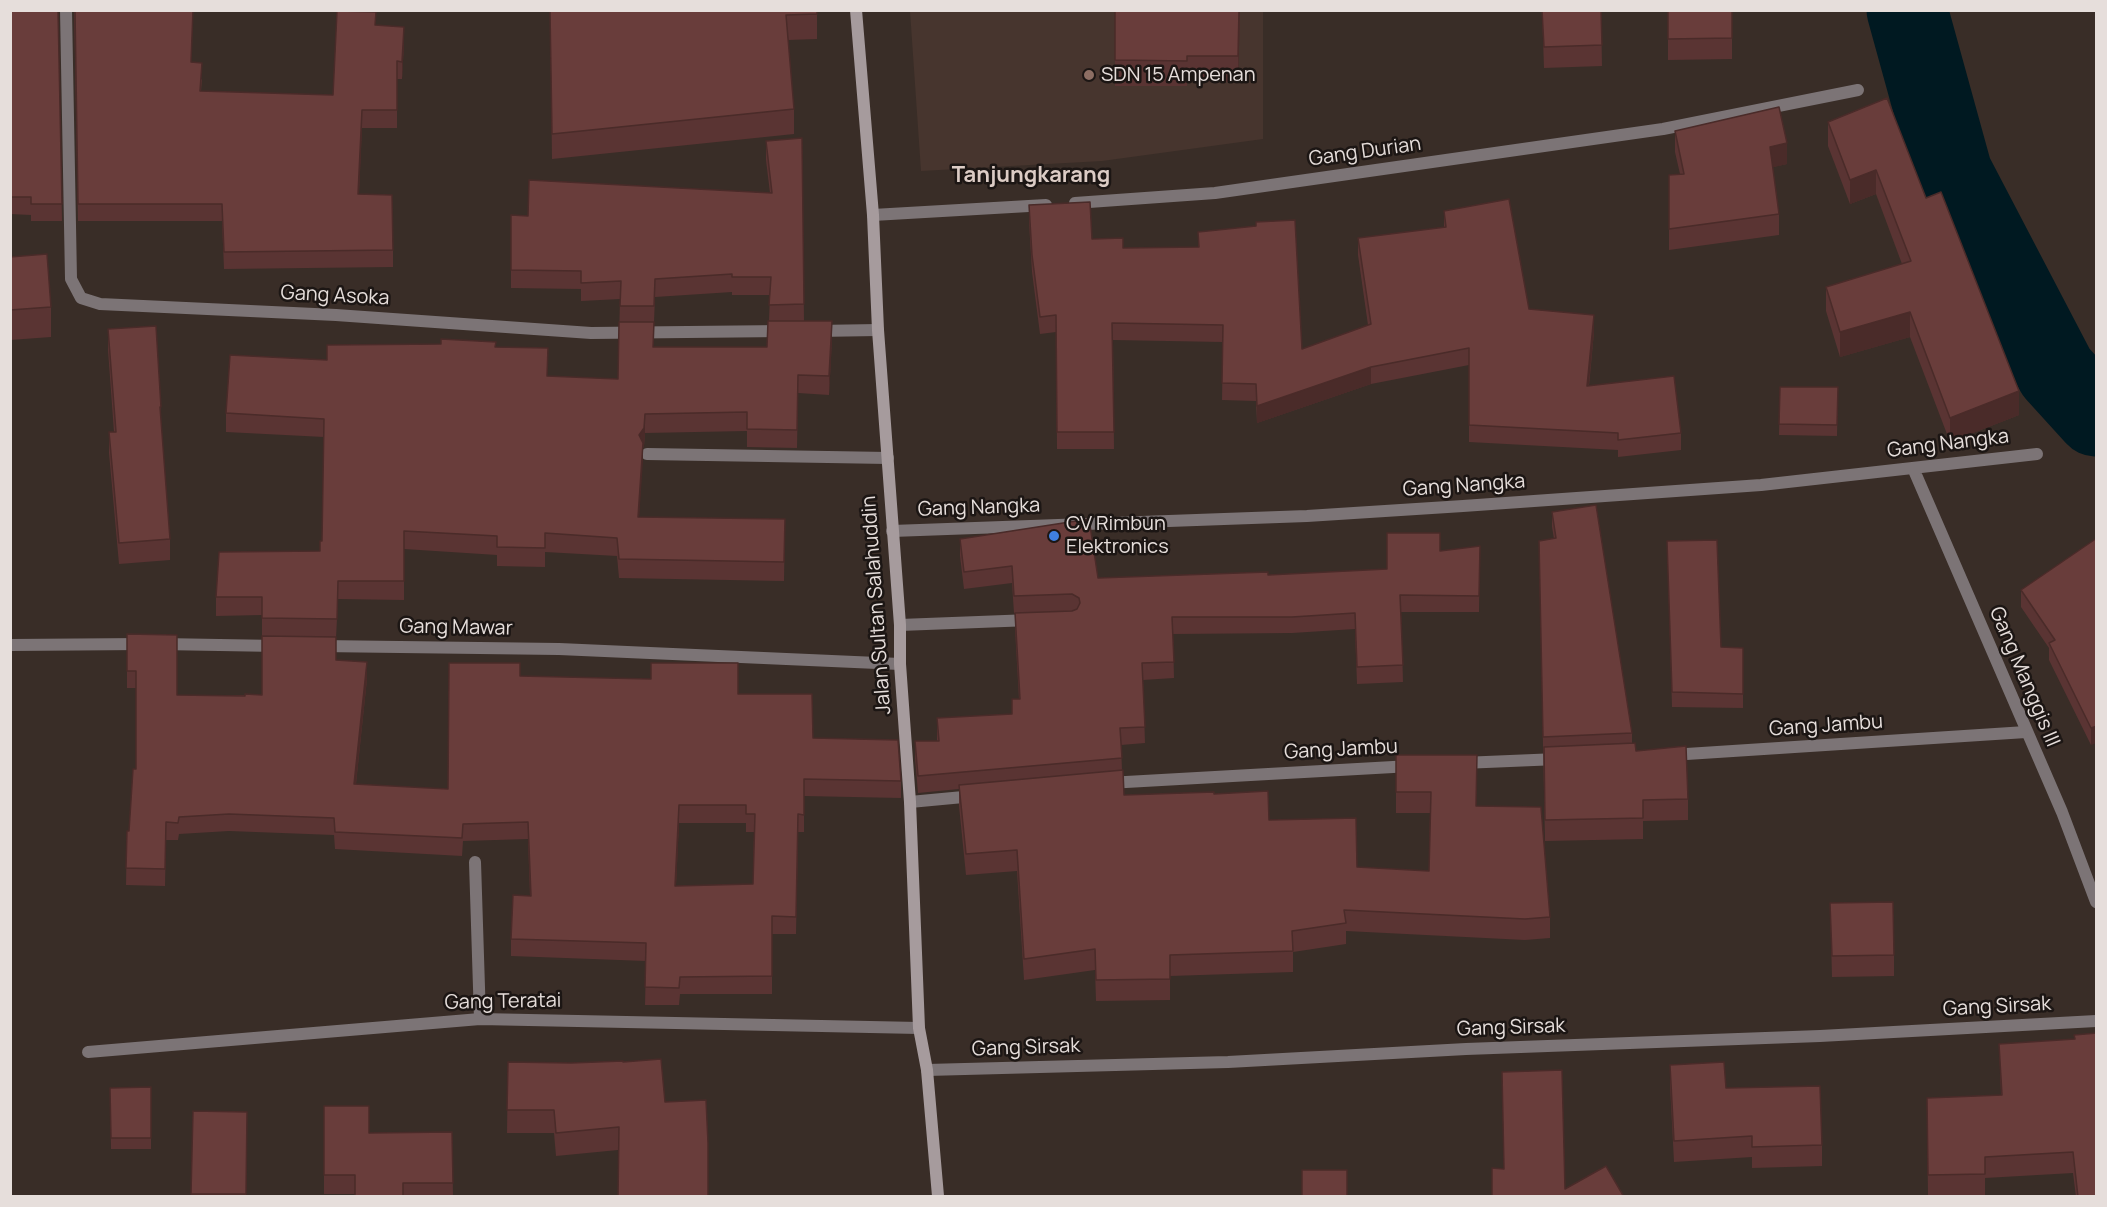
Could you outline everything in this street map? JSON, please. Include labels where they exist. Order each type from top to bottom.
[{"type":"main road","name":"Jalan Sultan Salahuddin","points":[[856,10],[873,215],[878,330],[900,625],[900,664],[910,802],[919,1028],[927,1070],[938,1197]]},
{"type":"street","name":"Gang Asoka","points":[[66,10],[71,279],[81,298],[100,304],[336,315],[591,333],[878,330]]},
{"type":"street","name":"Gang Durian","points":[[873,215],[1215,193],[1664,129],[1858,90]]},
{"type":"street","points":[[646,454],[888,458]]},
{"type":"street","name":"Gang Nangka","points":[[892,531],[1329,515],[1761,485],[2037,454]]},
{"type":"street","name":"Gang Manggis III","points":[[1913,468],[2062,812],[2097,902]]},
{"type":"street","points":[[900,625],[1049,620]]},
{"type":"street","points":[[10,645],[285,646]]},
{"type":"street","name":"Gang Mawar","points":[[309,646],[559,649],[900,664]]},
{"type":"street","name":"Gang Jambu","points":[[1663,755],[2026,732]]},
{"type":"street","points":[[1449,764],[1568,759]]},
{"type":"street","name":"Gang Jambu","points":[[1092,785],[1425,765]]},
{"type":"street","points":[[910,802],[990,795]]},
{"type":"street","points":[[475,862],[480,1019]]},
{"type":"street","name":"Gang Teratai","points":[[88,1052],[480,1019],[919,1028]]},
{"type":"street","name":"Gang Sirsak","points":[[927,1070],[1228,1062],[1466,1049],[1820,1036],[2097,1021]]},
{"type":"shaded area","name":"SDN 15 Ampenan","points":[[910,11],[1263,11],[1263,139],[1102,161],[921,171]]},
{"type":"building","points":[[10,10],[58,10],[62,204],[31,204],[31,197],[10,197]]},
{"type":"building","points":[[75,10],[193,10],[191,62],[202,63],[200,91],[333,95],[337,11],[376,12],[375,25],[404,27],[402,62],[397,61],[397,110],[362,110],[358,194],[392,195],[393,250],[224,252],[222,204],[78,204]]},
{"type":"building","points":[[550,10],[817,10],[817,14],[786,15],[794,109],[552,134]]},
{"type":"building","points":[[1115,10],[1239,10],[1238,56],[1187,56],[1187,61],[1115,60]]},
{"type":"building","points":[[1542,10],[1601,10],[1602,45],[1544,47]]},
{"type":"building","points":[[1668,10],[1732,10],[1732,38],[1668,39]]},
{"type":"building","points":[[1887,98],[1926,198],[1941,192],[2019,391],[1950,418],[1910,312],[1840,332],[1826,287],[1911,261],[1876,170],[1850,180],[1828,122]]},
{"type":"building","points":[[1779,107],[1787,143],[1770,147],[1779,214],[1669,229],[1669,175],[1684,174],[1675,131]]},
{"type":"building","points":[[802,138],[804,304],[769,305],[771,277],[732,277],[732,274],[655,279],[654,306],[620,306],[621,281],[581,283],[581,271],[511,270],[511,215],[528,216],[529,180],[772,193],[766,141]]},
{"type":"building","points":[[1509,199],[1529,309],[1594,315],[1587,386],[1674,376],[1681,433],[1618,440],[1618,433],[1469,425],[1469,348],[1371,367],[1257,406],[1256,384],[1222,383],[1223,325],[1112,323],[1114,432],[1057,432],[1056,315],[1040,317],[1032,255],[1029,205],[1090,202],[1092,239],[1123,238],[1123,248],[1199,247],[1198,232],[1256,226],[1256,222],[1295,220],[1302,349],[1371,324],[1358,238],[1446,227],[1444,211]]},
{"type":"building","points":[[47,254],[51,307],[10,310],[10,257]]},
{"type":"building","points":[[768,321],[832,321],[829,376],[798,375],[797,430],[747,429],[747,412],[645,414],[644,428],[639,435],[643,443],[638,517],[785,519],[784,562],[619,559],[617,538],[545,533],[545,548],[497,547],[497,536],[404,531],[404,581],[338,581],[337,619],[262,618],[262,597],[216,597],[219,552],[320,551],[320,541],[322,541],[324,419],[226,413],[230,355],[327,360],[327,345],[441,344],[441,339],[496,342],[495,347],[548,348],[547,376],[618,379],[619,322],[654,322],[653,347],[767,347]]},
{"type":"building","points":[[156,326],[170,539],[119,543],[109,432],[116,432],[108,329]]},
{"type":"building","points":[[1780,387],[1838,387],[1837,425],[1779,424]]},
{"type":"building","points":[[1596,505],[1632,733],[1543,737],[1539,541],[1556,538],[1552,512]]},
{"type":"building","points":[[1089,519],[1098,578],[1268,572],[1268,575],[1387,569],[1387,533],[1440,533],[1440,551],[1480,546],[1479,596],[1400,595],[1403,665],[1357,667],[1355,613],[1292,617],[1172,617],[1174,662],[1142,663],[1145,727],[1120,728],[1122,758],[918,776],[915,741],[939,741],[937,718],[1012,714],[1012,699],[1020,699],[1015,613],[1072,611],[1077,609],[1080,603],[1079,598],[1072,594],[1014,596],[1012,566],[964,572],[960,539]]},
{"type":"building","points":[[2097,538],[2097,726],[2091,728],[2049,643],[2055,640],[2021,590]]},
{"type":"building","points":[[1717,540],[1721,647],[1743,648],[1743,694],[1672,692],[1667,541]]},
{"type":"building","points":[[127,634],[177,635],[177,695],[262,695],[262,636],[336,637],[336,660],[367,662],[354,784],[448,789],[449,663],[520,663],[520,676],[651,679],[651,663],[738,663],[738,694],[812,694],[813,738],[898,740],[901,781],[804,779],[804,815],[798,814],[796,917],[772,916],[772,976],[680,977],[679,988],[645,987],[646,943],[511,939],[513,895],[531,896],[528,822],[463,824],[462,838],[335,832],[334,818],[229,814],[179,817],[178,823],[166,822],[165,869],[126,868],[133,769],[136,769],[136,671],[127,671]],"holes":[[[679,805],[746,805],[746,814],[755,814],[753,884],[675,886]]]},
{"type":"building","points":[[1635,743],[1636,751],[1686,746],[1688,799],[1643,800],[1643,818],[1545,820],[1544,747]]},
{"type":"building","points":[[1396,755],[1477,755],[1476,806],[1541,807],[1550,917],[1525,919],[1344,910],[1346,923],[1292,931],[1293,951],[1170,955],[1170,979],[1096,980],[1095,949],[1024,959],[1017,850],[966,854],[959,785],[1123,770],[1124,795],[1268,791],[1269,820],[1356,818],[1357,867],[1429,871],[1431,792],[1396,792]]},
{"type":"building","points":[[1893,902],[1894,955],[1832,956],[1830,903]]},
{"type":"building","points":[[2097,1033],[2097,1197],[2078,1197],[2073,1152],[1985,1157],[1985,1174],[1928,1175],[1927,1098],[2002,1095],[1999,1044],[2075,1039],[2074,1035]]},
{"type":"building","points":[[661,1059],[665,1102],[706,1100],[708,1197],[618,1197],[619,1127],[556,1133],[554,1110],[507,1110],[508,1062],[623,1062]]},
{"type":"building","points":[[1724,1062],[1726,1088],[1820,1086],[1822,1145],[1752,1147],[1752,1136],[1674,1141],[1670,1065]]},
{"type":"building","points":[[1562,1070],[1565,1189],[1606,1166],[1624,1197],[1492,1197],[1492,1168],[1504,1169],[1502,1072]]},
{"type":"building","points":[[151,1087],[151,1138],[111,1138],[110,1088]]},
{"type":"building","points":[[324,1106],[369,1106],[369,1133],[452,1132],[453,1183],[403,1183],[403,1197],[355,1197],[355,1175],[324,1175]]},
{"type":"building","points":[[193,1111],[247,1112],[246,1194],[191,1194]]},
{"type":"building","points":[[1302,1170],[1347,1170],[1347,1197],[1302,1197]]},
{"type":"waterway","points":[[1907,10],[1952,173],[2056,372],[2096,416]]},
{"type":"place","name":"SDN 15 Ampenan","points":[[1089,75]]},
{"type":"place","name":"CV Rimbun Elektronics","points":[[1054,536]]},
{"type":"district","name":"Tanjungkarang","points":[[1031,176]]}]
